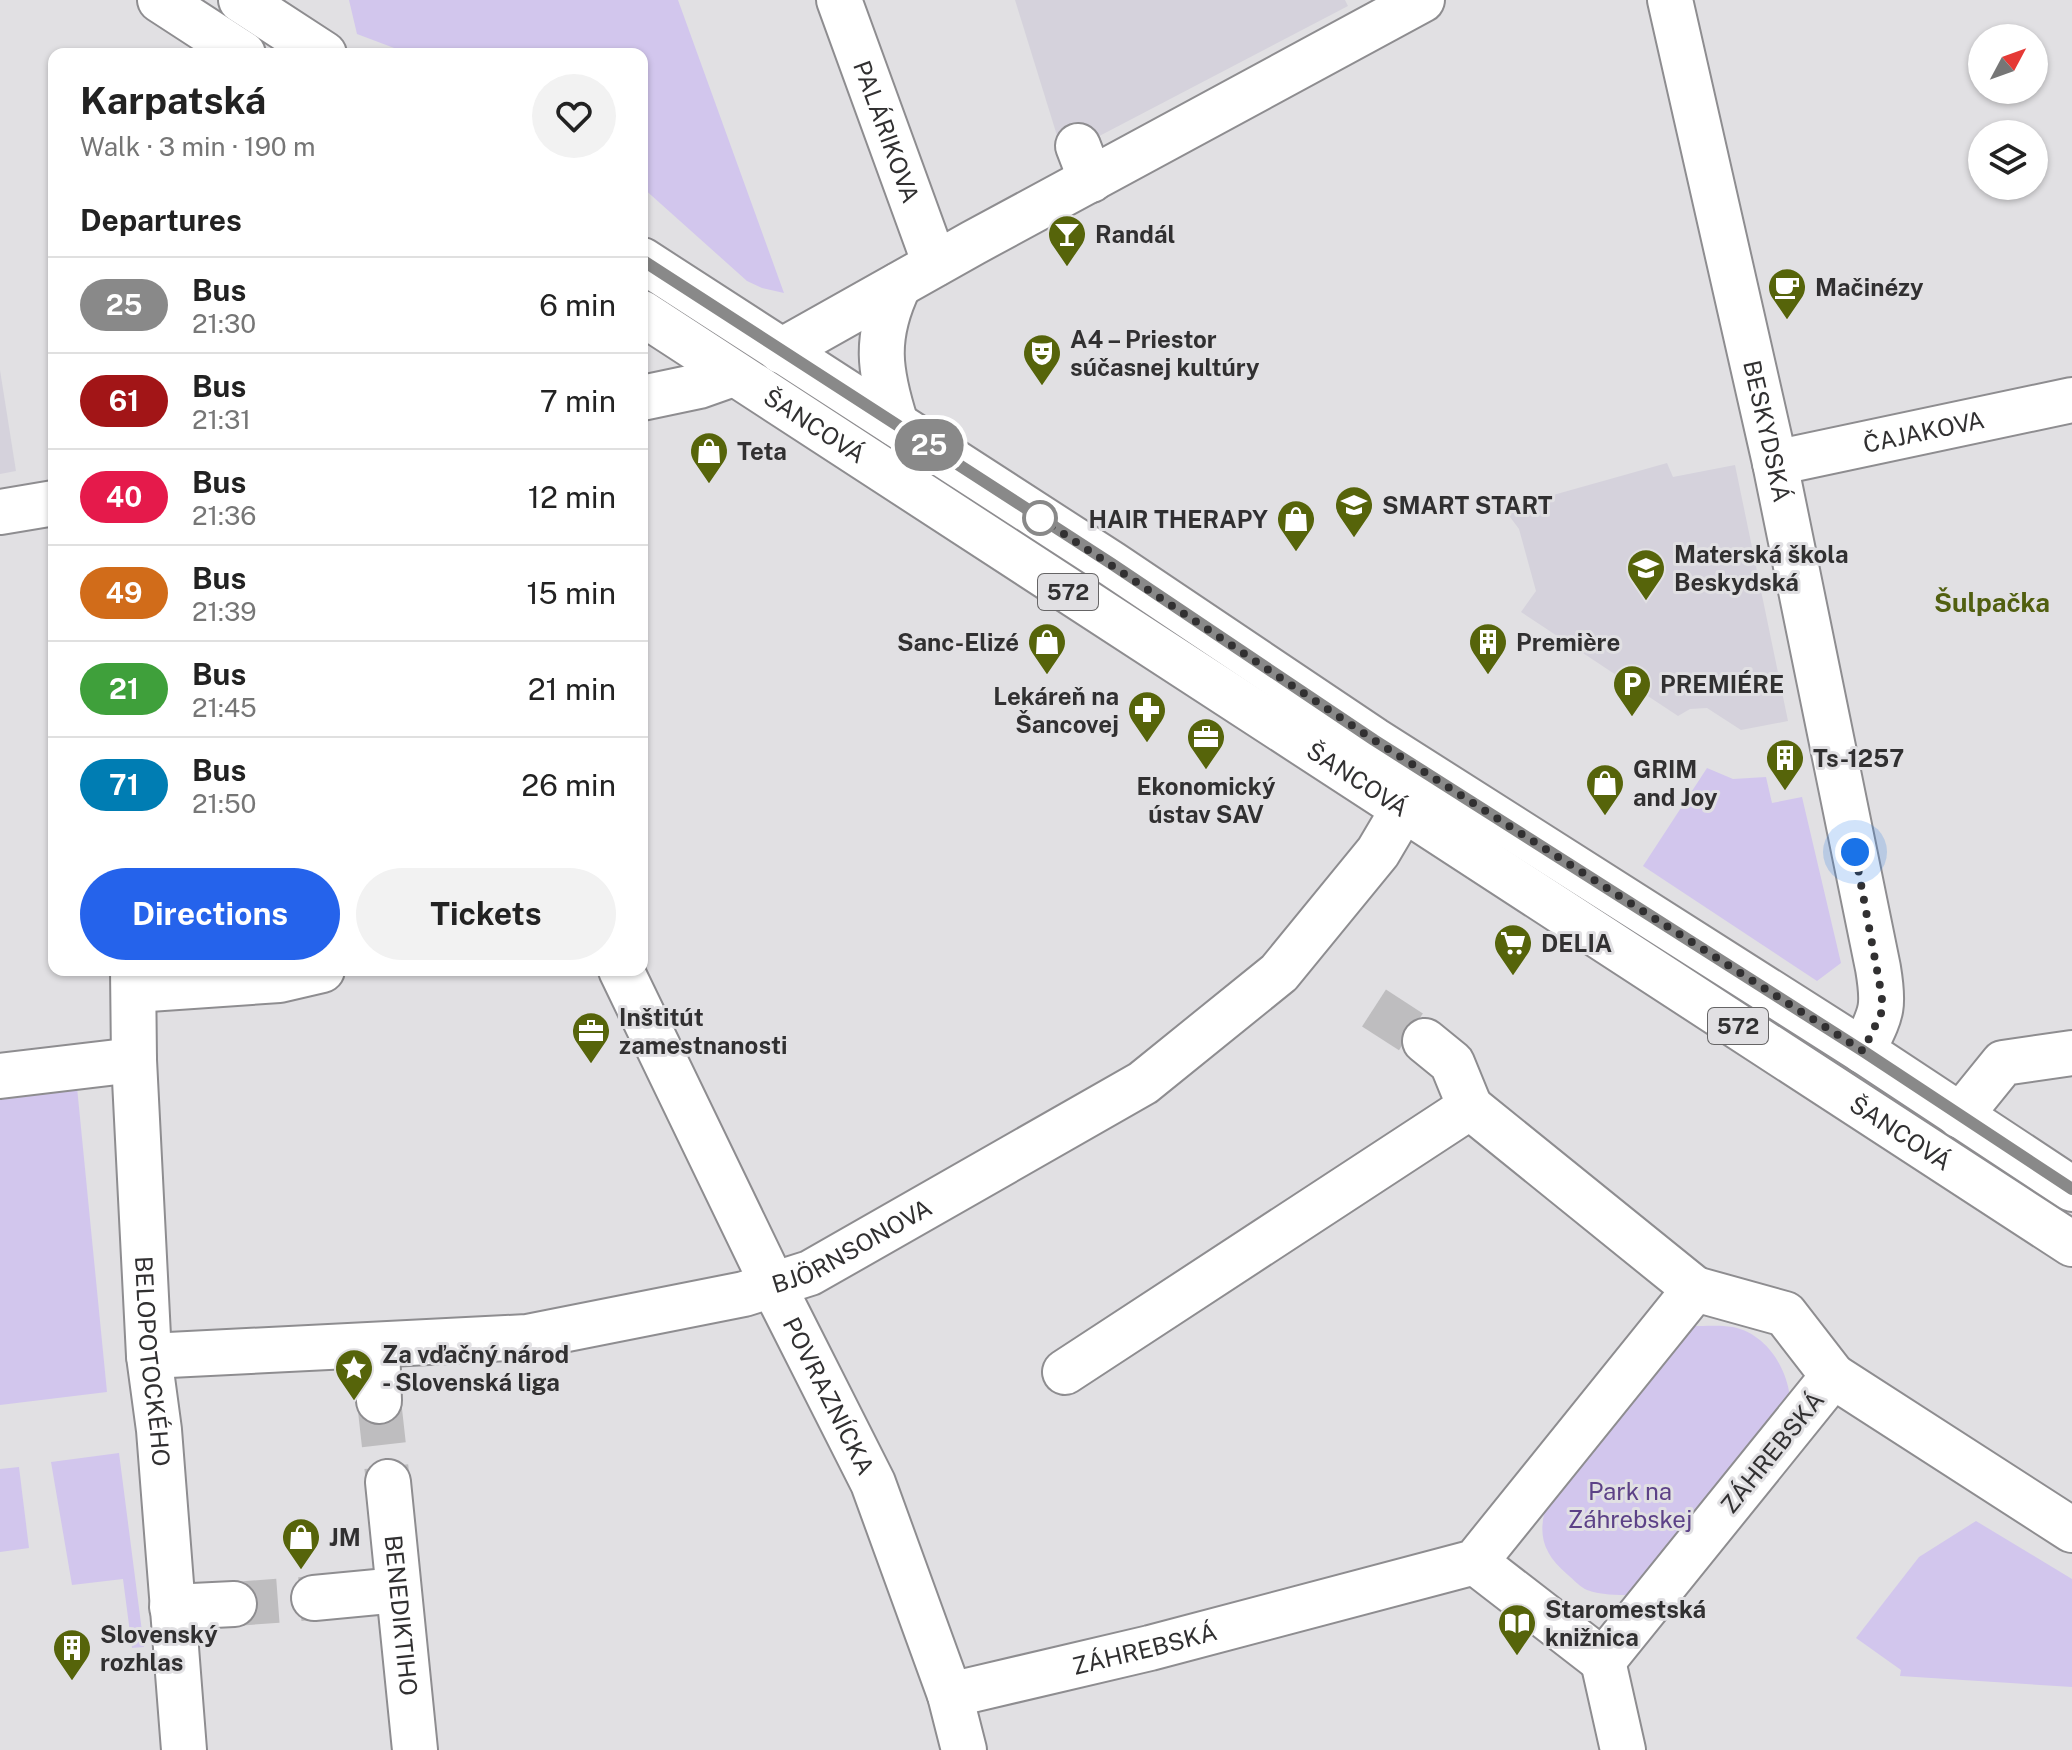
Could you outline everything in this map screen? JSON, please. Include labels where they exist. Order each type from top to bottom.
[{"type":"street","points":[[160,0],[234,48]]},
{"type":"street","points":[[241,0],[315,48]]},
{"type":"street","name":"PALÁRIKOVA","points":[[839,0],[917,274]]},
{"type":"street","name":"BESKYDSKÁ","points":[[1670,0],[1775,463],[1882,997],[1881,1014],[1863,1051]]},
{"type":"street","points":[[648,397],[699,386],[781,351],[917,274],[1085,163],[1416,2]]},
{"type":"street","name":"ŠANCOVÁ","points":[[648,264],[1374,740],[1863,1051],[2072,1189]]},
{"type":"street","points":[[896,424],[884,387],[881,360],[886,315],[917,274]]},
{"type":"street","name":"ŠANCOVÁ","points":[[648,317],[2072,1244]]},
{"type":"street","name":"ČAJAKOVA","points":[[1775,463],[2072,400]]},
{"type":"street","points":[[0,512],[48,504]]},
{"type":"street","name":"BJÖRNSONOVA","points":[[149,1356],[527,1337],[744,1294],[810,1273],[1143,1083],[1279,973],[1378,852],[1404,808]]},
{"type":"street","points":[[134,980],[279,980],[296,976]]},
{"type":"street","name":"POVRAZNÍCKA","points":[[624,976],[773,1285],[873,1483],[950,1695],[964,1750]]},
{"type":"street","name":"BELOPOTOCKÉHO","points":[[134,980],[134,1060],[149,1356],[159,1430],[184,1750]]},
{"type":"street","points":[[1425,1041],[1452,1063],[1470,1107],[1695,1289],[1475,1562],[1603,1661],[1623,1750]]},
{"type":"street","points":[[1960,1116],[2003,1063],[2072,1053]]},
{"type":"street","points":[[0,1076],[134,1060]]},
{"type":"street","points":[[1065,1372],[1470,1107]]},
{"type":"street","name":"ZÁHREBSKÁ","points":[[1603,1661],[1833,1376],[1785,1314],[1695,1289]]},
{"type":"street","points":[[377,1345],[379,1401]]},
{"type":"street","points":[[1833,1376],[2072,1530]]},
{"type":"street","name":"BENEDIKTIHO","points":[[388,1482],[415,1750]]},
{"type":"street","name":"ZÁHREBSKÁ","points":[[950,1695],[1150,1648],[1475,1562]]},
{"type":"street","points":[[314,1598],[398,1590]]},
{"type":"street","points":[[172,1607],[234,1604]]},
{"type":"shaded area","points":[[1015,0],[1345,0],[1348,6],[1063,155]]},
{"type":"shaded area","points":[[0,370],[16,471],[0,474]]},
{"type":"shaded area","name":"Materská škola Beskydská","points":[[1667,463],[1673,477],[1735,465],[1788,721],[1741,730],[1707,708],[1690,709],[1678,716],[1521,612],[1536,591],[1519,529],[1504,509]]},
{"type":"green space","points":[[349,0],[678,0],[784,293],[747,281],[648,192],[648,48],[394,48],[357,34]]},
{"type":"green space","points":[[1707,768],[1733,779],[1766,777],[1772,803],[1802,797],[1841,963],[1817,981],[1643,866]]},
{"type":"green space","points":[[77,1087],[107,1392],[0,1405],[0,1097]]},
{"type":"green space","name":"Park na Záhrebskej","points":[[1694,1326],[1733,1327],[1755,1337],[1779,1363],[1790,1397],[1631,1595],[1587,1590],[1559,1566],[1547,1549],[1542,1530],[1549,1497],[1678,1334]]},
{"type":"green space","points":[[119,1453],[144,1647],[132,1648],[123,1579],[72,1585],[51,1462]]},
{"type":"green space","points":[[19,1467],[29,1548],[0,1552],[0,1469]]},
{"type":"green space","points":[[1976,1521],[2072,1579],[2072,1687],[1900,1676],[1901,1670],[1856,1638],[1919,1557]]},
{"type":"tunnel","points":[[1374,1008],[1425,1041]]},
{"type":"tunnel","points":[[379,1401],[388,1482]]},
{"type":"tunnel","points":[[234,1604],[314,1598]]},
{"type":"bus line","name":"25","points":[[648,264],[1112,564],[1374,740],[1863,1051],[2072,1189]]},
{"type":"place","name":"Randál","points":[[1067,268]]},
{"type":"place","name":"Mačinézy","points":[[1787,321]]},
{"type":"place","name":"A4 – Priestor súčasnej kultúry","points":[[1042,387]]},
{"type":"place","name":"Teta","points":[[709,485]]},
{"type":"place","name":"SMART START","points":[[1354,539]]},
{"type":"place","name":"HAIR THERAPY","points":[[1296,553]]},
{"type":"place","name":"Materská škola Beskydská","points":[[1646,602]]},
{"type":"place","name":"Sanc-Elizé","points":[[1047,676]]},
{"type":"place","name":"Premiѐre","points":[[1488,676]]},
{"type":"place","name":"PREMIÉRE","points":[[1632,718]]},
{"type":"place","name":"Lekáreň na Šancovej","points":[[1147,744]]},
{"type":"place","name":"Ekonomický ústav SAV","points":[[1206,771]]},
{"type":"place","name":"Ts-1257","points":[[1785,792]]},
{"type":"place","name":"GRIM and Joy","points":[[1605,817]]},
{"type":"place","name":"DELIA","points":[[1513,977]]},
{"type":"place","name":"Inštitút zamestnanosti","points":[[591,1065]]},
{"type":"place","name":"Za vďačný národ - Slovenská liga","points":[[354,1402]]},
{"type":"place","name":"JM","points":[[301,1571]]},
{"type":"place","name":"Staromestská knižnica","points":[[1517,1657]]},
{"type":"place","name":"Slovenský rozhlas","points":[[72,1682]]},
{"type":"district","name":"Šulpačka","points":[[1992,602]]},
{"type":"route","points":[[1040,518],[1374,740],[1863,1051],[1881,1014],[1882,997],[1855,852]]}]
